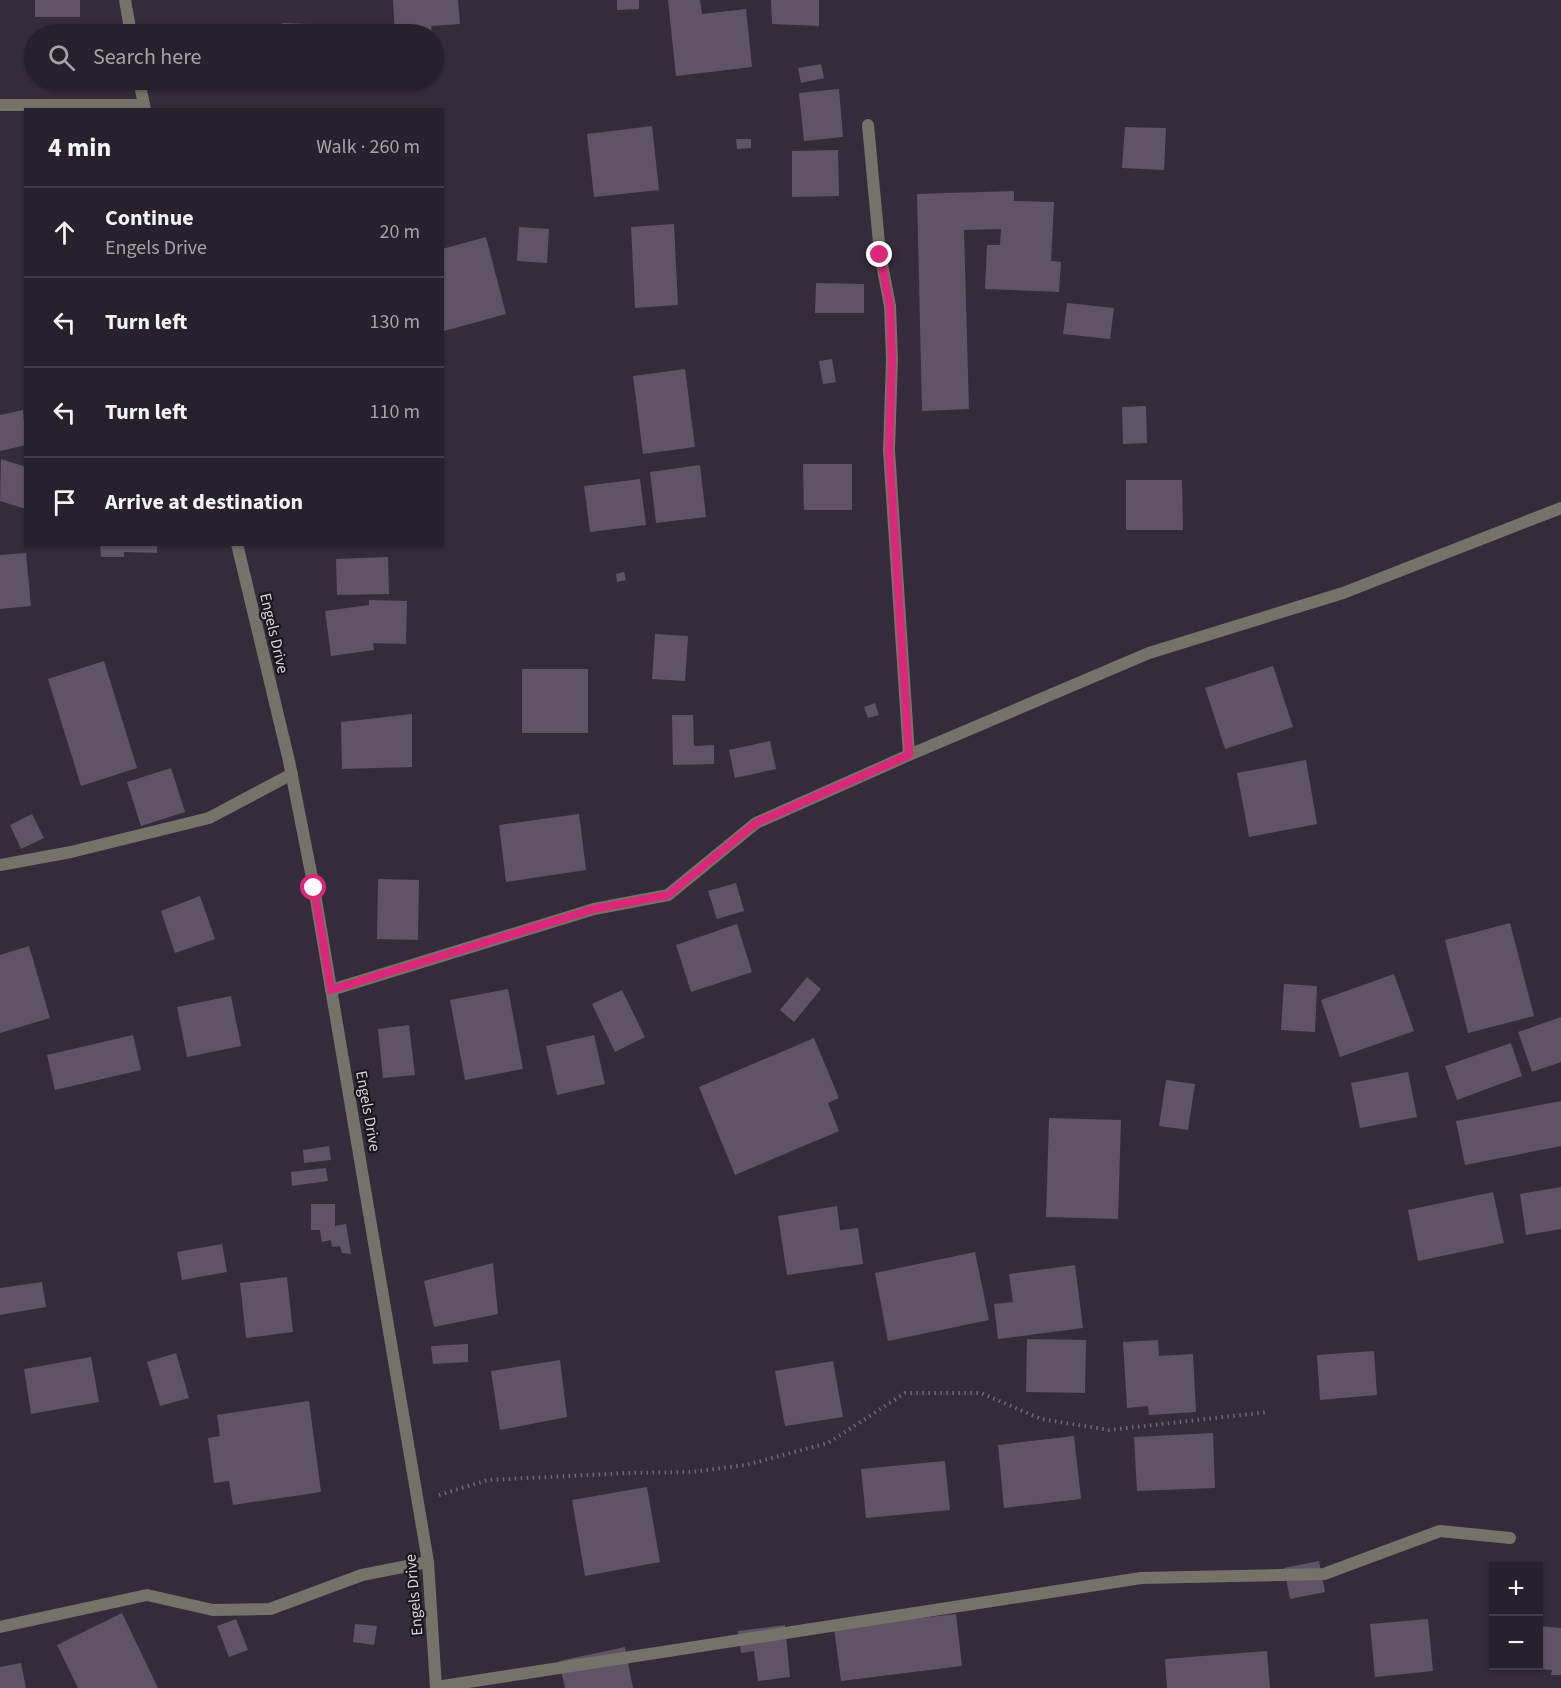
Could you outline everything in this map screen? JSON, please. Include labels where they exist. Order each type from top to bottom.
[{"type":"street","points":[[125,0],[129,24]]},
{"type":"street","points":[[0,105],[144,107],[141,90]]},
{"type":"street","points":[[868,125],[880,255],[890,306],[892,359],[889,450],[909,755]]},
{"type":"street","points":[[331,990],[594,909],[668,895],[756,823],[909,755],[1149,653],[1343,593],[1561,508]]},
{"type":"street","name":"Engels Drive","points":[[237,546],[292,774],[331,990],[428,1562],[436,1688]]},
{"type":"street","points":[[0,864],[71,852],[209,818],[292,774]]},
{"type":"street","points":[[436,1688],[1141,1578],[1324,1574],[1440,1531],[1510,1538]]},
{"type":"street","points":[[0,1627],[147,1595],[213,1610],[270,1609],[362,1575],[428,1562]]},
{"type":"path","points":[[418,1501],[488,1480],[692,1472],[746,1465],[828,1443],[905,1393],[981,1392],[1041,1419],[1109,1430],[1268,1412]]},
{"type":"building","points":[[35,0],[80,0],[80,17],[35,17]]},
{"type":"building","points":[[393,0],[458,0],[460,24],[394,24]]},
{"type":"building","points":[[617,0],[639,0],[639,9],[617,10]]},
{"type":"building","points":[[668,0],[700,0],[702,14],[746,9],[752,67],[676,76]]},
{"type":"building","points":[[771,0],[819,0],[819,26],[772,24]]},
{"type":"building","points":[[821,64],[824,78],[801,83],[798,68]]},
{"type":"building","points":[[839,89],[843,137],[804,141],[799,93]]},
{"type":"building","points":[[652,126],[659,190],[594,197],[587,134]]},
{"type":"building","points":[[1125,127],[1166,128],[1164,170],[1122,168]]},
{"type":"building","points":[[736,139],[751,139],[751,148],[737,149]]},
{"type":"building","points":[[838,150],[839,196],[792,197],[792,151]]},
{"type":"building","points":[[1014,191],[1014,201],[1054,202],[1051,261],[1061,262],[1059,292],[985,289],[987,245],[1000,245],[1001,229],[964,230],[969,409],[922,411],[917,194]]},
{"type":"building","points":[[674,224],[678,305],[635,308],[631,227]]},
{"type":"building","points":[[519,227],[549,229],[547,263],[517,261]]},
{"type":"building","points":[[486,237],[506,314],[444,331],[444,248]]},
{"type":"building","points":[[816,283],[864,284],[864,313],[815,313]]},
{"type":"building","points":[[1067,303],[1114,308],[1110,339],[1063,334]]},
{"type":"building","points":[[832,359],[836,382],[823,384],[819,361]]},
{"type":"building","points":[[685,369],[695,447],[643,454],[633,376]]},
{"type":"building","points":[[1146,406],[1147,443],[1123,444],[1122,407]]},
{"type":"building","points":[[23,410],[24,445],[0,451],[0,415]]},
{"type":"building","points":[[1,459],[24,466],[24,508],[0,501]]},
{"type":"building","points":[[803,464],[852,464],[852,510],[804,510]]},
{"type":"building","points":[[700,465],[706,517],[656,523],[650,472]]},
{"type":"building","points":[[640,479],[646,525],[590,532],[584,486]]},
{"type":"building","points":[[1126,480],[1182,480],[1183,530],[1126,530]]},
{"type":"building","points":[[100,546],[157,546],[157,553],[124,552],[124,557],[101,557]]},
{"type":"building","points":[[26,553],[31,606],[0,609],[0,555]]},
{"type":"building","points":[[388,557],[389,594],[337,595],[336,559]]},
{"type":"building","points":[[624,572],[626,580],[617,582],[616,574]]},
{"type":"building","points":[[369,600],[407,601],[406,644],[373,643],[374,650],[331,656],[325,611],[369,605]]},
{"type":"building","points":[[655,634],[688,636],[685,681],[652,679]]},
{"type":"building","points":[[104,661],[137,768],[81,786],[48,679]]},
{"type":"building","points":[[1273,666],[1293,727],[1225,749],[1205,688]]},
{"type":"building","points":[[522,669],[588,669],[588,733],[522,733]]},
{"type":"building","points":[[875,703],[879,715],[868,718],[864,707]]},
{"type":"building","points":[[412,714],[412,767],[342,769],[341,722]]},
{"type":"building","points":[[672,715],[693,715],[694,746],[714,745],[714,764],[673,765]]},
{"type":"building","points":[[770,741],[776,769],[735,778],[729,750]]},
{"type":"building","points":[[1306,760],[1317,824],[1249,837],[1237,773]]},
{"type":"building","points":[[171,768],[185,812],[141,826],[127,782]]},
{"type":"building","points":[[32,814],[44,838],[21,849],[10,825]]},
{"type":"building","points":[[579,814],[586,870],[506,882],[499,825]]},
{"type":"building","points":[[378,879],[419,880],[418,940],[377,939]]},
{"type":"building","points":[[736,883],[744,911],[717,919],[708,891]]},
{"type":"building","points":[[200,896],[215,939],[175,953],[161,911]]},
{"type":"building","points":[[1510,923],[1534,1016],[1468,1033],[1445,940]]},
{"type":"building","points":[[737,924],[752,972],[691,992],[676,945]]},
{"type":"building","points":[[29,946],[50,1018],[0,1033],[0,955]]},
{"type":"building","points":[[1394,974],[1414,1031],[1340,1057],[1321,1000]]},
{"type":"building","points":[[807,977],[821,989],[794,1022],[780,1010]]},
{"type":"building","points":[[1284,984],[1317,986],[1315,1032],[1281,1030]]},
{"type":"building","points":[[508,989],[523,1069],[465,1080],[450,1000]]},
{"type":"building","points":[[622,990],[645,1037],[615,1052],[592,1004]]},
{"type":"building","points":[[231,996],[241,1046],[187,1057],[177,1007]]},
{"type":"building","points":[[1561,1017],[1561,1062],[1532,1072],[1518,1032]]},
{"type":"building","points":[[409,1025],[415,1075],[383,1078],[378,1029]]},
{"type":"building","points":[[133,1035],[141,1070],[55,1090],[47,1055]]},
{"type":"building","points":[[594,1035],[605,1084],[557,1095],[546,1046]]},
{"type":"building","points":[[814,1038],[839,1098],[828,1103],[839,1131],[735,1175],[699,1087]]},
{"type":"building","points":[[1511,1043],[1522,1076],[1457,1100],[1445,1066]]},
{"type":"building","points":[[1408,1072],[1417,1117],[1360,1128],[1351,1083]]},
{"type":"building","points":[[1166,1080],[1195,1084],[1188,1130],[1159,1126]]},
{"type":"building","points":[[1561,1101],[1561,1146],[1465,1165],[1456,1121]]},
{"type":"building","points":[[1049,1118],[1121,1120],[1118,1219],[1046,1217]]},
{"type":"building","points":[[329,1146],[331,1160],[304,1163],[303,1150]]},
{"type":"building","points":[[326,1168],[328,1181],[292,1186],[291,1172]]},
{"type":"building","points":[[1561,1187],[1561,1229],[1526,1235],[1520,1194]]},
{"type":"building","points":[[1493,1192],[1504,1243],[1418,1261],[1408,1210]]},
{"type":"building","points":[[311,1204],[335,1204],[335,1226],[346,1224],[351,1254],[342,1253],[340,1246],[332,1247],[331,1240],[322,1242],[320,1230],[311,1230]]},
{"type":"building","points":[[837,1206],[840,1230],[858,1228],[863,1264],[787,1275],[778,1216]]},
{"type":"building","points":[[222,1244],[227,1272],[182,1280],[177,1252]]},
{"type":"building","points":[[975,1252],[989,1320],[888,1341],[875,1273]]},
{"type":"building","points":[[493,1263],[498,1314],[434,1327],[424,1281]]},
{"type":"building","points":[[1075,1265],[1083,1328],[998,1339],[994,1304],[1013,1302],[1009,1274]]},
{"type":"building","points":[[287,1277],[293,1332],[246,1338],[240,1283]]},
{"type":"building","points":[[42,1282],[46,1307],[0,1315],[0,1288]]},
{"type":"building","points":[[1027,1339],[1086,1340],[1085,1393],[1026,1392]]},
{"type":"building","points":[[1158,1340],[1159,1356],[1193,1354],[1196,1412],[1149,1415],[1148,1406],[1127,1408],[1123,1342]]},
{"type":"building","points":[[468,1344],[468,1362],[433,1364],[431,1346]]},
{"type":"building","points":[[1374,1351],[1377,1395],[1320,1400],[1317,1355]]},
{"type":"building","points":[[176,1353],[189,1398],[160,1406],[147,1362]]},
{"type":"building","points":[[91,1357],[99,1402],[31,1414],[24,1369]]},
{"type":"building","points":[[560,1360],[567,1417],[500,1430],[491,1371]]},
{"type":"building","points":[[833,1361],[843,1417],[785,1426],[775,1371]]},
{"type":"building","points":[[309,1401],[321,1492],[233,1505],[229,1481],[214,1483],[208,1438],[220,1436],[217,1415]]},
{"type":"building","points":[[1213,1433],[1215,1488],[1137,1491],[1134,1437]]},
{"type":"building","points":[[1074,1436],[1081,1499],[1004,1508],[998,1445]]},
{"type":"building","points":[[945,1461],[950,1510],[866,1518],[861,1469]]},
{"type":"building","points":[[647,1487],[660,1562],[585,1576],[572,1500]]},
{"type":"building","points":[[1319,1561],[1325,1592],[1290,1599],[1284,1568]]},
{"type":"building","points":[[122,1613],[158,1688],[78,1688],[57,1645]]},
{"type":"building","points":[[956,1614],[962,1666],[841,1681],[834,1628]]},
{"type":"building","points":[[236,1619],[248,1650],[229,1657],[217,1626]]},
{"type":"building","points":[[1428,1619],[1433,1671],[1375,1677],[1370,1624]]},
{"type":"building","points":[[355,1624],[377,1626],[374,1645],[353,1642]]},
{"type":"building","points":[[785,1625],[790,1677],[758,1681],[754,1651],[741,1653],[738,1631]]},
{"type":"building","points":[[1543,1626],[1561,1628],[1561,1675],[1551,1675],[1552,1670],[1543,1669]]},
{"type":"building","points":[[625,1647],[633,1688],[565,1688],[559,1661]]},
{"type":"building","points":[[1267,1651],[1270,1688],[1167,1688],[1165,1659]]},
{"type":"building","points":[[21,1663],[26,1688],[0,1688],[0,1667]]},
{"type":"route","points":[[314,888],[331,990],[594,909],[668,895],[756,823],[909,755],[889,450],[892,359],[890,306],[880,255]]}]
